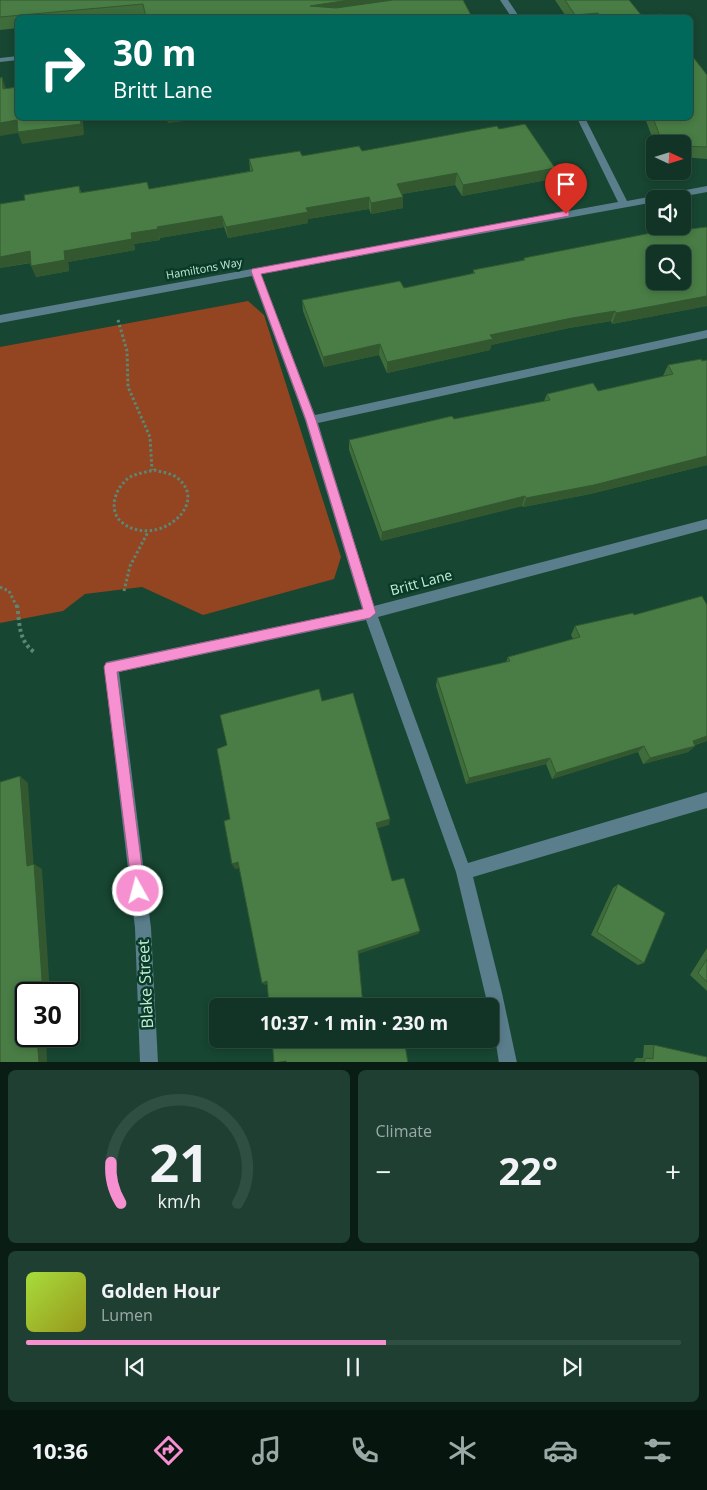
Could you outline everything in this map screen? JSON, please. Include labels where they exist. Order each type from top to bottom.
[{"type":"street","points":[[504,0],[514,15]]},
{"type":"street","points":[[0,60],[15,58]]},
{"type":"street","points":[[582,120],[624,204]]},
{"type":"street","name":"Hamiltons Way","points":[[0,319],[707,189]]},
{"type":"street","points":[[256,271],[311,420],[370,613],[464,872],[494,993],[508,1062]]},
{"type":"street","points":[[311,420],[707,334]]},
{"type":"street","name":"Britt Lane","points":[[110,667],[370,613],[707,524]]},
{"type":"street","name":"Blake Street","points":[[110,667],[143,928],[149,1062]]},
{"type":"street","points":[[464,872],[707,800]]},
{"type":"path","points":[[112,298],[127,350],[128,387],[132,400],[150,437],[152,470]]},
{"type":"path","points":[[152,470],[165,471],[175,475],[187,489],[186,508],[176,521],[160,530],[148,532],[124,526],[117,517],[113,507],[115,496],[120,486],[129,478],[152,470]]},
{"type":"path","points":[[124,591],[130,566],[148,532]]},
{"type":"path","points":[[0,587],[11,593],[17,601],[22,642],[27,649],[34,652]]},
{"type":"shaded area","points":[[248,301],[264,315],[341,557],[334,579],[203,615],[142,587],[85,594],[63,611],[0,623],[0,347]]},
{"type":"building","points":[[0,0],[349,0],[310,6],[336,8],[393,0],[463,0],[471,15],[145,15],[143,4],[0,17]]},
{"type":"building","points":[[565,0],[629,0],[641,15],[599,15],[598,13],[575,15]]},
{"type":"building","points":[[693,57],[707,75],[707,147],[691,146],[691,135],[660,135],[654,120],[693,120]]},
{"type":"building","points":[[2,77],[3,89],[15,87],[15,120],[17,120],[0,123],[0,78]]},
{"type":"building","points":[[17,120],[80,120],[81,124],[18,132]]},
{"type":"building","points":[[525,124],[555,168],[463,185],[457,173],[397,184],[403,197],[371,203],[369,197],[306,208],[308,212],[226,227],[222,216],[157,227],[158,229],[131,233],[132,239],[64,251],[65,260],[31,266],[30,251],[0,257],[0,204],[25,200],[24,195],[79,186],[80,193],[147,182],[149,189],[253,171],[249,159],[300,151],[302,156],[359,146],[362,151],[497,126],[499,129]]},
{"type":"building","points":[[707,227],[707,296],[616,313],[615,311],[572,318],[490,335],[493,339],[387,362],[380,344],[323,357],[302,300],[400,281],[404,288],[475,273],[473,270],[525,260],[524,258],[646,234],[691,235],[691,229]]},
{"type":"building","points":[[701,359],[702,361],[707,360],[707,456],[594,485],[526,498],[525,496],[382,532],[349,440],[452,416],[454,419],[550,400],[547,394],[593,383],[598,391],[673,374],[668,365]]},
{"type":"building","points":[[702,596],[707,605],[707,736],[693,741],[695,746],[650,758],[644,746],[556,773],[550,758],[469,778],[437,678],[510,661],[508,657],[580,637],[575,626],[633,613],[634,615]]},
{"type":"building","points":[[319,689],[322,701],[353,693],[390,819],[376,823],[392,881],[404,878],[420,931],[358,951],[362,998],[268,998],[267,981],[262,983],[238,862],[232,864],[224,821],[230,819],[217,749],[227,745],[220,715]]},
{"type":"building","points":[[20,776],[27,866],[34,864],[42,982],[15,982],[15,1047],[38,1047],[39,1062],[0,1062],[0,782]]},
{"type":"building","points":[[618,884],[665,913],[644,963],[597,932]]},
{"type":"building","points":[[707,959],[707,982],[698,973]]},
{"type":"building","points":[[654,1045],[707,1057],[707,1062],[644,1062],[646,1058],[653,1059]]},
{"type":"building","points":[[273,1048],[406,1048],[408,1062],[286,1061],[274,1062]]},
{"type":"route","points":[[138,891],[110,667],[370,613],[311,420],[256,271],[566,214]]}]
